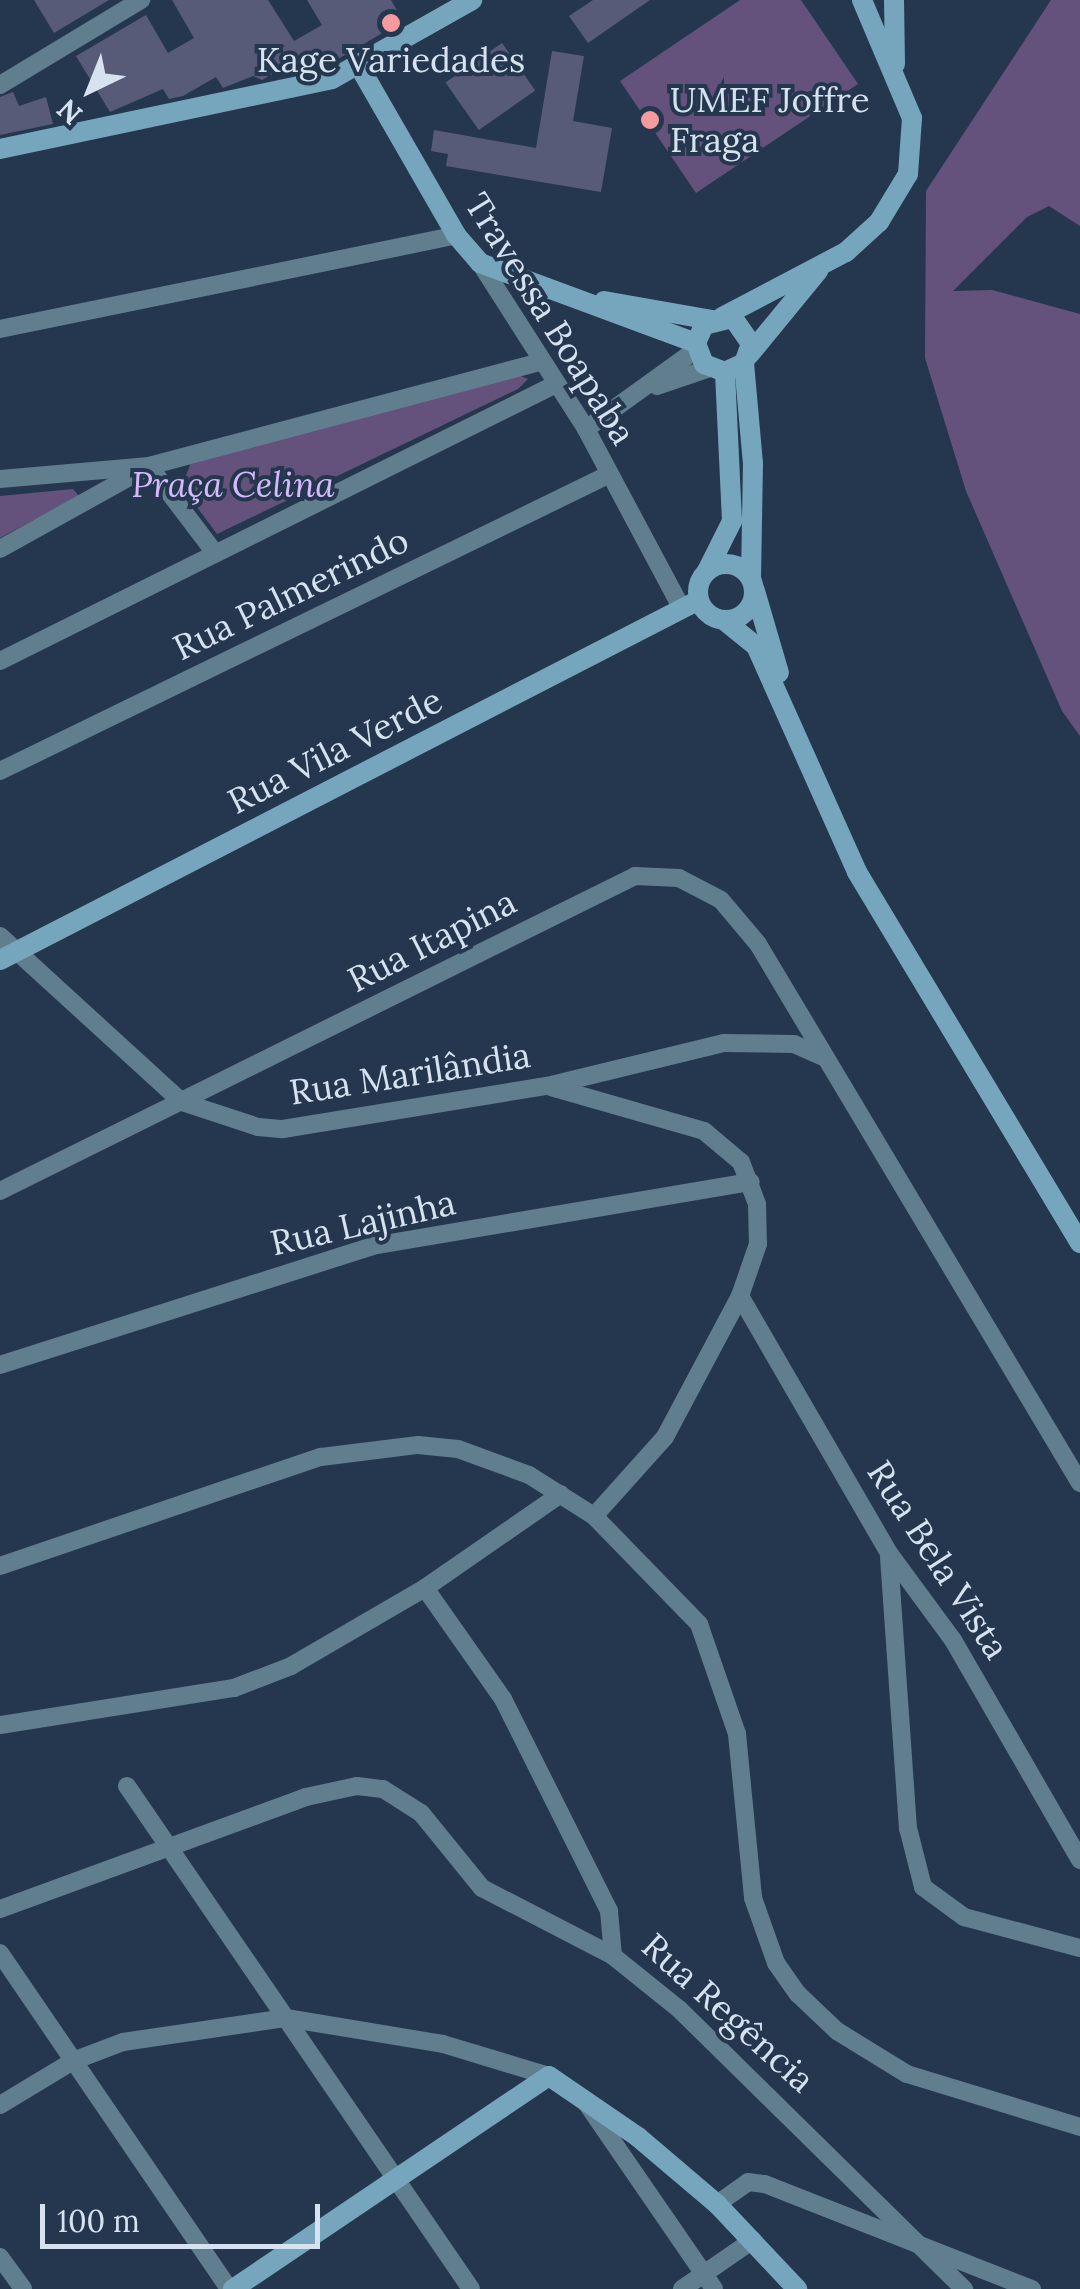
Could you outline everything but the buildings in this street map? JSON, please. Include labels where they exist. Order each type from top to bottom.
[{"type":"street","points":[[0,85],[142,0]]},
{"type":"street","points":[[0,149],[332,79],[472,0]]},
{"type":"street","points":[[862,0],[901,86]]},
{"type":"street","points":[[647,390],[732,365],[819,269],[879,222],[908,174],[914,138],[901,86],[894,0]]},
{"type":"street","name":"Travessa Boapaba","points":[[359,66],[456,235],[480,263],[539,362],[586,429],[691,604]]},
{"type":"street","points":[[0,329],[456,235]]},
{"type":"street","points":[[480,263],[691,344],[732,365]]},
{"type":"street","points":[[586,429],[647,390],[717,318],[819,269]]},
{"type":"street","points":[[573,297],[717,318],[749,334],[732,365],[732,520],[691,604],[726,620],[756,646],[857,872],[1080,1242]]},
{"type":"street","points":[[0,479],[148,466],[539,362]]},
{"type":"street","points":[[726,620],[747,612],[753,584],[753,463],[732,365]]},
{"type":"street","points":[[0,661],[556,384]]},
{"type":"street","points":[[0,548],[148,466]]},
{"type":"street","points":[[148,466],[215,553]]},
{"type":"street","name":"Rua Palmerindo","points":[[0,771],[610,474]]},
{"type":"street","points":[[707,570],[731,564],[753,584],[792,724]]},
{"type":"street","name":"Rua Vila Verde","points":[[9,955],[691,604]]},
{"type":"street","name":"Rua Itapina","points":[[0,1191],[653,872],[701,887],[740,919],[830,1062],[1080,1483]]},
{"type":"street","name":"Rua Marilândia","points":[[0,936],[9,955],[182,1102],[236,1123],[283,1129],[547,1086],[724,1044],[794,1044],[830,1062]]},
{"type":"street","points":[[547,1086],[704,1132],[725,1145],[751,1182],[760,1227],[740,1296],[665,1437],[594,1516]]},
{"type":"street","name":"Rua Lajinha","points":[[0,1365],[372,1246],[751,1182]]},
{"type":"street","name":"Rua Bela Vista","points":[[740,1296],[889,1553],[953,1640],[1080,1860]]},
{"type":"street","points":[[0,1566],[276,1468],[374,1449],[458,1449],[497,1460],[594,1516],[680,1600],[711,1651],[743,1763],[753,1898],[776,1962],[798,1994],[837,2031],[907,2074],[1080,2127]]},
{"type":"street","points":[[0,1725],[234,1688],[291,1666],[424,1588],[561,1494]]},
{"type":"street","points":[[889,1553],[908,1828],[924,1887],[964,1916],[1080,1948]]},
{"type":"street","name":"Rua Regência","points":[[424,1588],[504,1699],[609,1911],[613,1956],[762,2085],[964,2289]]},
{"type":"street","points":[[128,1786],[168,1850],[471,2289]]},
{"type":"street","points":[[0,1908],[306,1797],[356,1786],[382,1789],[421,1813],[482,1888],[613,1956]]},
{"type":"street","points":[[0,1953],[231,2289],[397,2182],[549,2076]]},
{"type":"street","points":[[0,2106],[73,2061],[150,2036],[286,2018],[443,2044],[549,2076],[581,2096],[717,2204],[797,2289]]},
{"type":"street","points":[[581,2096],[709,2281]]},
{"type":"street","points":[[717,2204],[748,2182],[766,2184],[1032,2289]]},
{"type":"street","points":[[682,2289],[709,2281],[752,2240]]},
{"type":"street","points":[[0,2257],[23,2289]]},
{"type":"green space","points":[[740,0],[801,0],[858,84],[696,193],[620,81]]},
{"type":"green space","points":[[1051,0],[1080,0],[1080,226],[1049,206],[1027,217],[953,291],[992,290],[1080,314],[1080,736],[1062,711],[966,491],[925,358],[926,191]]},
{"type":"green space","name":"Praça Celina","points":[[516,374],[528,379],[518,389],[217,534],[182,487],[191,462]]},
{"type":"green space","name":"Praça Celina","points":[[73,489],[79,496],[0,538],[0,496]]},
{"type":"place","name":"Kage Variedades","points":[[391,23]]},
{"type":"place","name":"UMEF Joffre Fraga","points":[[650,120]]}]
